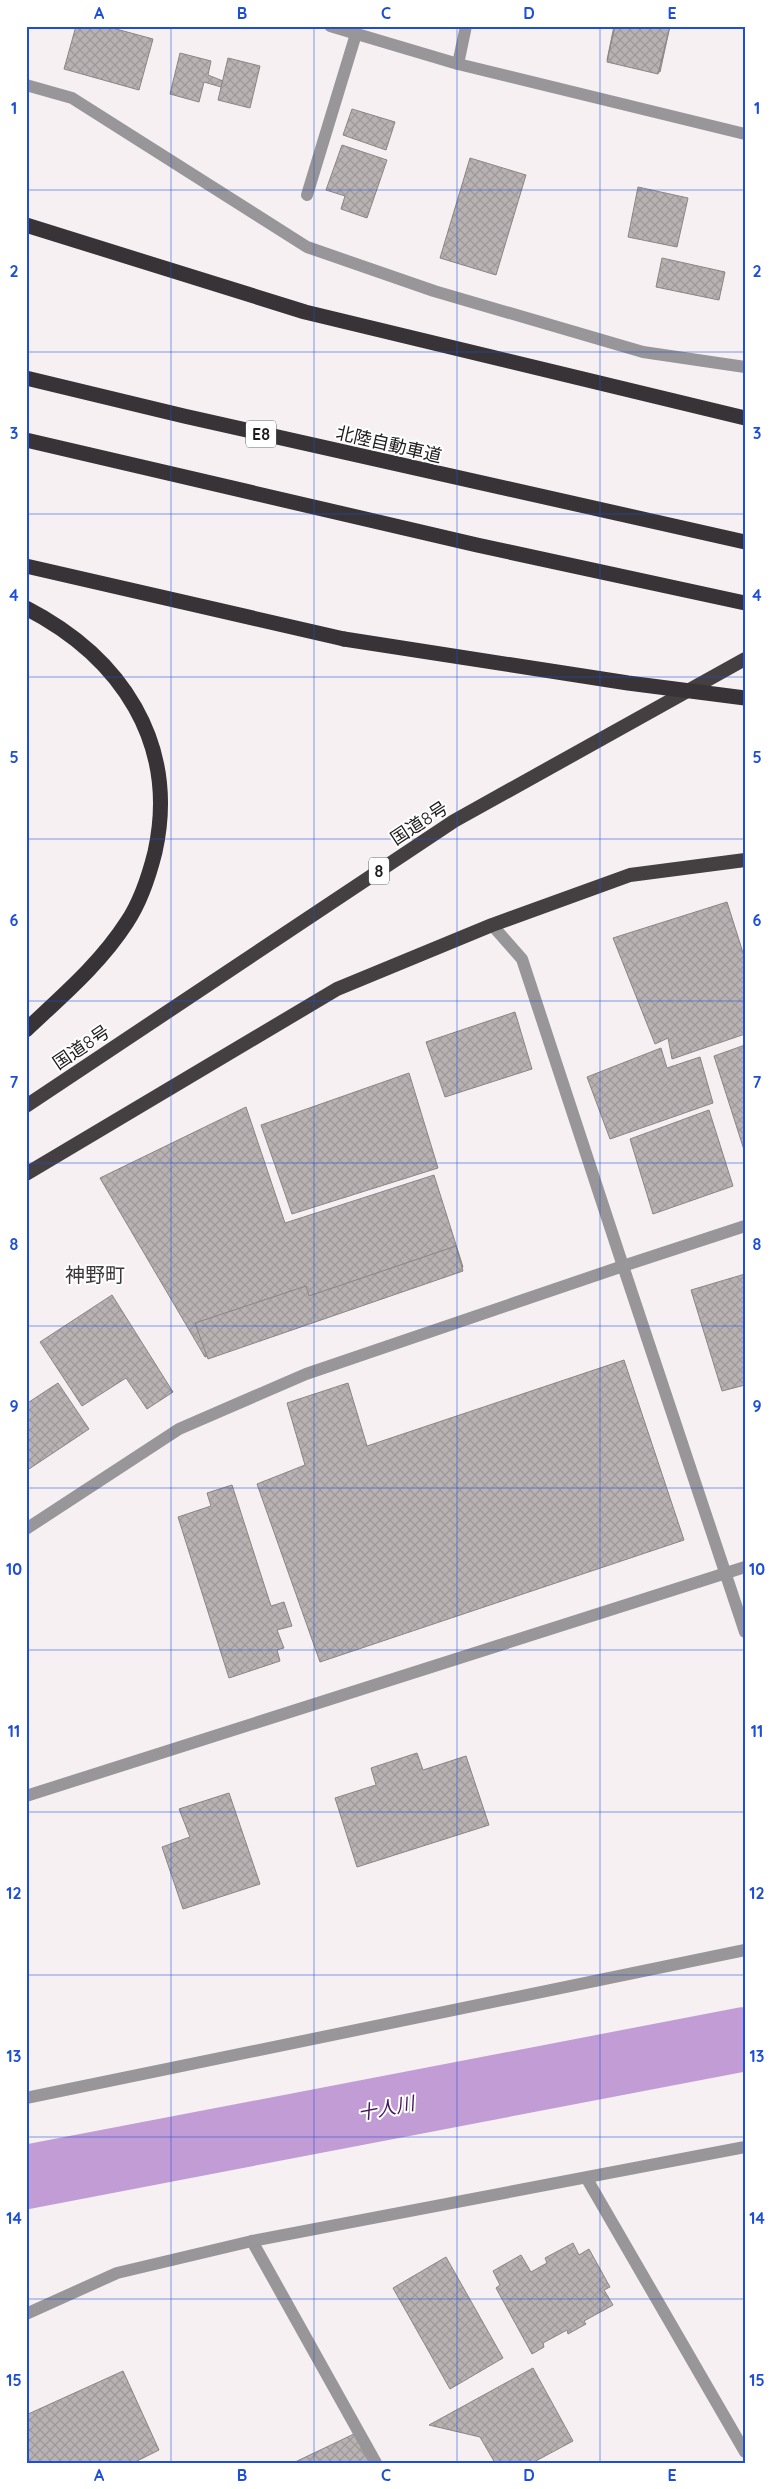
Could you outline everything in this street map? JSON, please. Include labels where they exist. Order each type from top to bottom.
[{"type":"highway","points":[[26,225],[306,312],[745,418]]},
{"type":"highway","name":"北陸自動車道","points":[[26,378],[496,487],[745,542]]},
{"type":"highway","points":[[26,440],[478,545],[745,603]]},
{"type":"highway","points":[[26,566],[344,639],[628,683],[745,698]]},
{"type":"highway","points":[[26,608],[44,617],[92,652],[126,691],[149,734],[161,779],[160,828],[149,878],[128,922],[86,974],[26,1030]]},
{"type":"highway","name":"国道8号","points":[[26,1106],[454,821],[745,658]]},
{"type":"highway","points":[[26,1174],[337,989],[492,925],[630,875],[745,860]]},
{"type":"street","points":[[330,26],[458,64],[745,134]]},
{"type":"street","points":[[458,64],[466,26]]},
{"type":"street","points":[[307,195],[356,34]]},
{"type":"street","points":[[26,85],[72,98],[307,246],[434,291],[643,352],[745,367]]},
{"type":"street","points":[[492,925],[522,959],[745,1632]]},
{"type":"street","points":[[26,1529],[179,1429],[297,1378],[745,1226]]},
{"type":"street","points":[[26,1796],[745,1567]]},
{"type":"street","points":[[26,2098],[745,1950]]},
{"type":"street","points":[[26,2314],[117,2273],[252,2241],[745,2148]]},
{"type":"street","points":[[587,2179],[745,2452]]},
{"type":"street","points":[[252,2241],[376,2463]]},
{"type":"building","points":[[76,26],[105,26],[153,39],[139,90],[64,69]]},
{"type":"building","points":[[614,26],[670,26],[660,72],[607,60]]},
{"type":"building","points":[[615,26],[670,26],[658,74],[607,62]]},
{"type":"building","points":[[180,53],[211,61],[208,75],[223,81],[221,87],[204,82],[199,102],[170,94]]},
{"type":"building","points":[[228,58],[260,66],[250,108],[218,100]]},
{"type":"building","points":[[352,109],[395,122],[386,150],[343,135]]},
{"type":"building","points":[[342,145],[387,160],[367,218],[341,209],[345,196],[326,190]]},
{"type":"building","points":[[470,158],[526,175],[496,275],[440,258]]},
{"type":"building","points":[[638,187],[688,198],[677,247],[628,237]]},
{"type":"building","points":[[662,258],[725,272],[719,300],[656,287]]},
{"type":"building","points":[[727,902],[745,959],[745,1034],[672,1059],[668,1038],[655,1044],[613,938]]},
{"type":"building","points":[[515,1012],[532,1069],[445,1097],[426,1042]]},
{"type":"building","points":[[745,1045],[745,1153],[714,1056]]},
{"type":"building","points":[[661,1048],[667,1068],[700,1057],[713,1103],[610,1139],[587,1077]]},
{"type":"building","points":[[409,1073],[438,1168],[292,1214],[261,1125]]},
{"type":"building","points":[[246,1107],[285,1223],[434,1175],[463,1267],[205,1357],[100,1178]]},
{"type":"building","points":[[709,1110],[733,1186],[653,1214],[630,1139]]},
{"type":"building","points":[[456,1246],[463,1271],[208,1359],[195,1323],[306,1286],[309,1296]]},
{"type":"building","points":[[745,1274],[745,1385],[722,1391],[691,1290]]},
{"type":"building","points":[[112,1295],[173,1392],[147,1409],[126,1378],[82,1406],[40,1342]]},
{"type":"building","points":[[624,1360],[684,1540],[320,1662],[257,1484],[305,1465],[287,1403],[348,1383],[367,1446]]},
{"type":"building","points":[[58,1383],[89,1429],[26,1471],[26,1404]]},
{"type":"building","points":[[232,1485],[271,1606],[284,1602],[292,1626],[277,1630],[284,1648],[277,1650],[280,1661],[229,1678],[178,1517],[211,1506],[207,1493]]},
{"type":"building","points":[[417,1753],[423,1770],[466,1756],[489,1825],[357,1867],[335,1798],[376,1785],[371,1768]]},
{"type":"building","points":[[229,1793],[260,1884],[183,1909],[162,1847],[190,1837],[179,1809]]},
{"type":"building","points":[[573,2243],[579,2255],[589,2249],[610,2287],[604,2290],[613,2305],[584,2321],[586,2324],[568,2334],[567,2330],[543,2343],[544,2347],[532,2354],[496,2288],[500,2285],[493,2271],[521,2255],[531,2272],[547,2263],[545,2258]]},
{"type":"building","points":[[446,2257],[503,2358],[450,2389],[393,2288]]},
{"type":"building","points":[[533,2368],[573,2441],[532,2463],[495,2463],[480,2437],[429,2425]]},
{"type":"building","points":[[123,2371],[159,2450],[133,2463],[26,2463],[26,2415]]},
{"type":"building","points":[[356,2433],[370,2463],[293,2463]]},
{"type":"waterway","name":"十人川","points":[[26,2177],[745,2039]]},
{"type":"district","name":"神野町","points":[[95,1274]]}]
